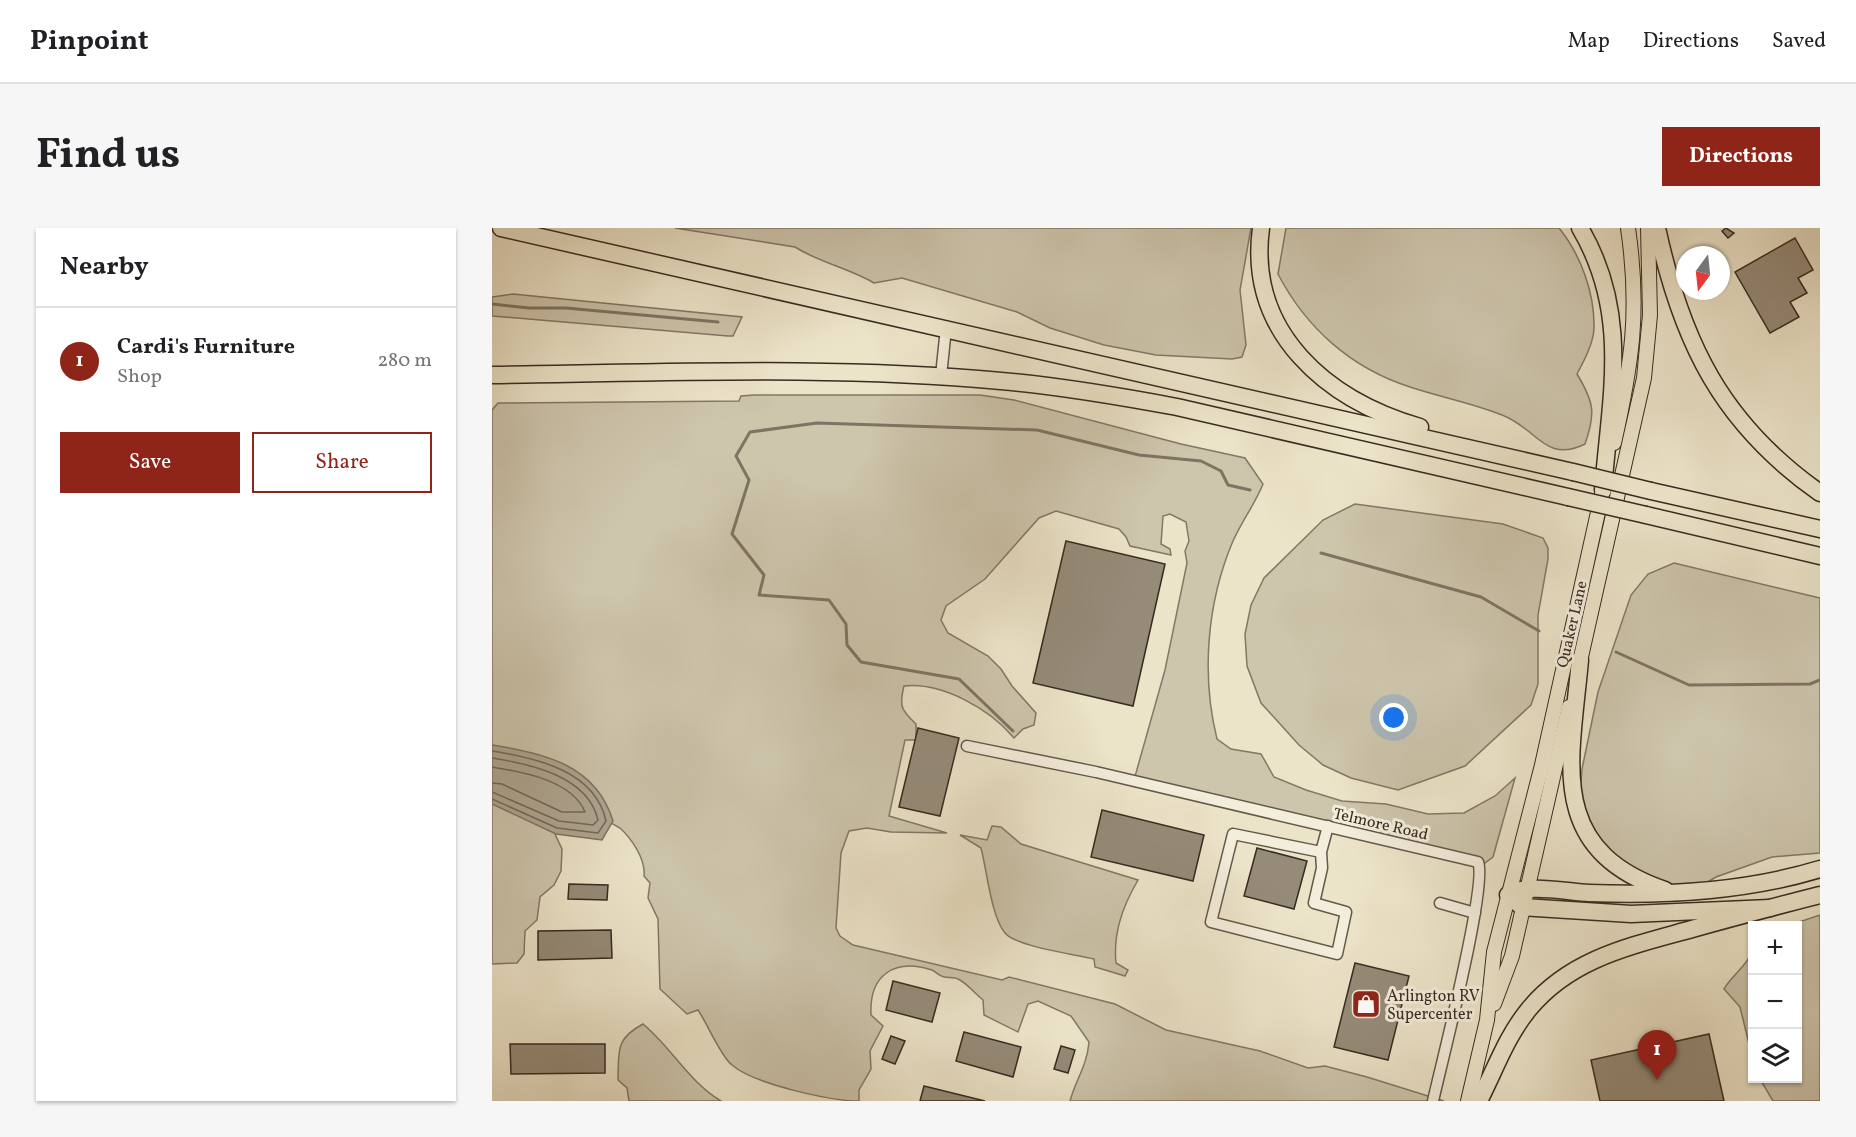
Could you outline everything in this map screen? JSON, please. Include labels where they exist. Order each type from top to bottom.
[{"type":"highway","points":[[501,228],[1820,529]]},
{"type":"highway","points":[[1261,228],[1260,266],[1269,306],[1289,344],[1318,374],[1361,403],[1391,418],[1573,472]]},
{"type":"highway","points":[[1580,228],[1602,280],[1614,346],[1613,403],[1607,430],[1603,490]]},
{"type":"highway","points":[[1657,228],[1677,308],[1707,373],[1739,418],[1763,446],[1820,493]]},
{"type":"highway","points":[[492,375],[741,372],[941,376],[1061,387],[1167,405],[1646,515],[1820,558]]},
{"type":"highway","points":[[1580,660],[1571,774],[1578,814],[1598,850],[1617,867],[1638,879],[1674,893]]},
{"type":"highway","points":[[1770,908],[1631,914],[1522,907],[1508,895],[1518,889],[1599,893],[1674,893],[1742,886],[1820,869]]},
{"type":"highway","points":[[1479,1101],[1506,1044],[1521,1019],[1549,988],[1575,969],[1617,950],[1820,895]]},
{"type":"main road","name":"Quaker Lane","points":[[1468,1101],[1487,1020],[1494,952],[1542,765],[1633,347],[1634,288],[1628,228]]},
{"type":"main road","name":"Quaker Lane","points":[[1487,1020],[1512,956],[1644,378],[1650,315],[1648,228]]},
{"type":"street","points":[[941,376],[946,328]]},
{"type":"street","name":"Telmore Road","points":[[967,746],[1038,759],[1478,862],[1482,869],[1475,913],[1433,1101]]},
{"type":"street","points":[[1321,852],[1233,834],[1211,922],[1337,954],[1346,912],[1314,903],[1322,868],[1321,852],[1328,826]]},
{"type":"street","points":[[1440,903],[1475,913]]},
{"type":"shaded area","points":[[675,228],[1251,228],[1240,290],[1246,345],[1242,357],[1232,359],[1156,355],[1104,345],[1050,328],[1017,312],[902,278],[874,283],[795,247]]},
{"type":"shaded area","points":[[1286,228],[1559,228],[1580,263],[1589,289],[1594,316],[1592,341],[1577,374],[1587,392],[1592,408],[1591,424],[1585,444],[1560,450],[1550,447],[1502,415],[1389,379],[1368,369],[1332,344],[1302,312],[1278,274]]},
{"type":"shaded area","points":[[513,294],[742,317],[733,336],[728,336],[492,316],[492,297]]},
{"type":"shaded area","points":[[980,395],[1014,400],[1181,444],[1245,458],[1263,484],[1233,541],[1224,564],[1212,614],[1208,664],[1209,690],[1217,739],[1231,749],[1261,754],[1274,777],[1306,790],[1342,801],[1386,804],[1428,814],[1464,813],[1495,796],[1515,778],[1493,857],[1481,866],[1134,780],[1165,670],[1187,563],[1185,551],[1189,541],[1186,522],[1170,514],[1163,516],[1161,544],[1170,549],[1171,555],[1130,546],[1119,529],[1056,511],[1039,518],[985,579],[946,606],[941,620],[948,633],[988,656],[1001,669],[1012,686],[1036,713],[1034,725],[1023,729],[1014,738],[992,717],[964,700],[934,688],[904,686],[902,707],[916,724],[916,740],[905,740],[889,816],[947,833],[891,832],[867,828],[849,831],[841,853],[836,928],[840,936],[853,945],[1002,980],[1009,977],[1115,1004],[1166,1030],[1260,1051],[1308,1068],[1325,1066],[1444,1101],[1070,1101],[1086,1058],[1089,1042],[1071,1016],[1038,1001],[1028,1004],[1018,1032],[984,1015],[983,1000],[961,981],[942,976],[932,970],[906,966],[886,973],[874,989],[871,1015],[883,1026],[870,1051],[871,1069],[859,1090],[859,1101],[812,1095],[774,1085],[743,1072],[728,1061],[698,1010],[687,1014],[660,989],[658,919],[648,898],[650,883],[644,876],[643,863],[629,837],[620,828],[492,755],[492,410],[498,403],[739,401],[741,396]]},
{"type":"shaded area","points":[[1355,504],[1503,524],[1543,538],[1548,548],[1538,615],[1538,684],[1531,705],[1465,766],[1398,790],[1351,778],[1323,765],[1299,745],[1261,703],[1247,666],[1245,634],[1251,605],[1264,578],[1323,520]]},
{"type":"shaded area","points":[[1674,563],[1820,598],[1820,853],[1772,857],[1716,877],[1698,888],[1680,887],[1630,872],[1614,863],[1579,808],[1582,769],[1598,692],[1631,595],[1648,574]]},
{"type":"shaded area","points":[[492,798],[554,832],[562,849],[561,871],[554,885],[540,897],[537,920],[525,931],[524,954],[517,963],[492,964]]},
{"type":"shaded area","points":[[992,826],[1001,827],[1021,844],[1138,880],[1124,910],[1116,941],[1116,963],[1128,970],[1125,976],[1095,967],[1094,959],[1033,946],[1011,938],[1005,933],[996,916],[981,848],[960,835],[987,840]]},
{"type":"shaded area","points":[[1820,915],[1820,1101],[1773,1101],[1762,1083],[1802,1083],[1802,921]]},
{"type":"shaded area","points":[[1748,959],[1748,1040],[1740,1007],[1724,989]]},
{"type":"shaded area","points":[[643,1024],[699,1084],[721,1101],[629,1101],[627,1088],[618,1080],[620,1047],[627,1035]]},
{"type":"water","points":[[492,745],[549,758],[581,774],[605,802],[613,821],[602,840],[556,834],[492,804]]},
{"type":"building","points":[[1726,228],[1734,233],[1728,238],[1722,231]]},
{"type":"building","points":[[1795,238],[1813,270],[1798,278],[1807,293],[1790,302],[1799,317],[1770,333],[1735,272]]},
{"type":"building","points":[[1066,541],[1165,564],[1133,706],[1033,683]]},
{"type":"building","points":[[918,728],[959,738],[940,816],[899,807]]},
{"type":"building","points":[[1102,810],[1204,835],[1193,881],[1091,857]]},
{"type":"building","points":[[1257,848],[1307,861],[1294,909],[1244,896]]},
{"type":"building","points":[[569,884],[608,885],[607,900],[568,899]]},
{"type":"building","points":[[611,930],[612,958],[538,960],[538,931]]},
{"type":"building","points":[[1355,963],[1409,976],[1388,1060],[1334,1047]]},
{"type":"building","points":[[893,981],[940,993],[932,1022],[886,1010]]},
{"type":"building","points":[[964,1032],[1021,1047],[1013,1077],[956,1061]]},
{"type":"building","points":[[1709,1034],[1724,1101],[1600,1101],[1591,1060]]},
{"type":"building","points":[[891,1036],[905,1041],[895,1064],[882,1059]]},
{"type":"building","points":[[510,1044],[605,1044],[605,1073],[511,1074]]},
{"type":"building","points":[[1061,1046],[1075,1050],[1068,1073],[1054,1069]]},
{"type":"building","points":[[924,1086],[985,1101],[920,1101]]},
{"type":"waterway","points":[[492,304],[529,308],[566,308],[718,322]]},
{"type":"waterway","points":[[1013,731],[959,679],[861,662],[847,645],[846,624],[829,600],[759,595],[764,575],[732,534],[749,480],[736,456],[750,432],[817,423],[1037,430],[1139,455],[1201,461],[1221,471],[1228,485],[1250,490]]},
{"type":"waterway","points":[[1321,553],[1481,597],[1539,631]]},
{"type":"waterway","points":[[1616,652],[1689,685],[1810,684],[1820,680]]},
{"type":"place","name":"Arlington RV Supercenter","points":[[1366,1004]]},
{"type":"place","name":"Cardi's Furniture","points":[[1657,1080]]}]
